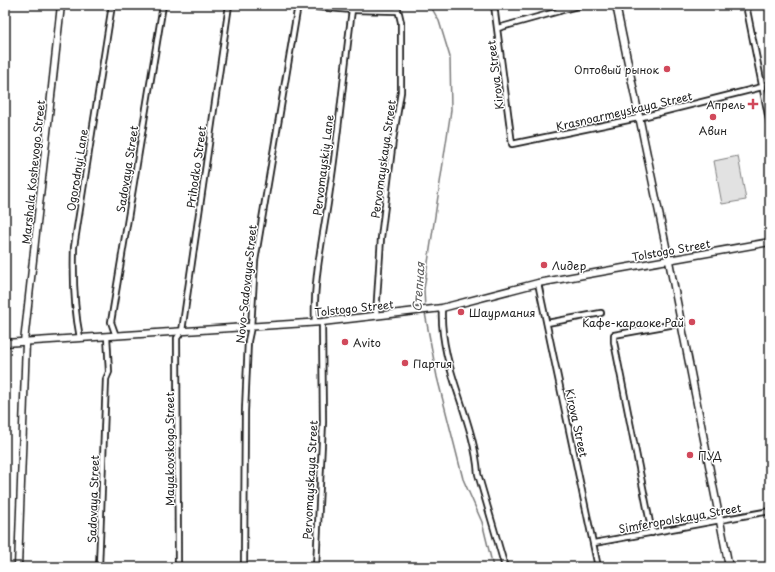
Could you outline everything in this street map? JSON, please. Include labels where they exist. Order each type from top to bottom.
[{"type":"main road","name":"Marshala Koshevogo Street","points":[[18,567],[25,342],[61,5]]},
{"type":"main road","points":[[616,5],[638,118],[670,261],[729,567]]},
{"type":"main road","name":"Tolstogo Street","points":[[5,343],[318,322],[440,308],[538,283],[670,261],[770,242]]},
{"type":"street","name":"Ogorodnyi Lane","points":[[80,338],[76,316],[74,247],[112,5]]},
{"type":"street","name":"Sadovaya Street","points":[[116,336],[111,322],[163,5]]},
{"type":"street","name":"Prihodko Street","points":[[182,331],[229,5]]},
{"type":"street","points":[[296,5],[352,10],[398,10]]},
{"type":"street","name":"Novo-Sadovaya Street","points":[[244,567],[245,411],[248,340],[251,327],[255,261],[296,5]]},
{"type":"street","name":"Pervomayskaya Street","points":[[376,315],[381,238],[393,140],[401,92],[401,22],[397,5]]},
{"type":"street","name":"Kirova Street","points":[[494,5],[512,144]]},
{"type":"street","points":[[558,5],[559,11]]},
{"type":"street","points":[[498,28],[582,5]]},
{"type":"street","points":[[746,5],[770,125]]},
{"type":"street","name":"Pervomayskiy Lane","points":[[318,322],[314,298],[330,190],[344,63],[352,10]]},
{"type":"street","name":"Krasnoarmeyskaya Street","points":[[512,144],[638,118],[762,87]]},
{"type":"street","name":"Kirova Street","points":[[538,283],[598,567]]},
{"type":"street","points":[[440,308],[447,355],[469,425],[477,461],[478,474],[505,567]]},
{"type":"street","points":[[547,323],[601,313]]},
{"type":"street","name":"Pervomayskaya Street","points":[[316,567],[323,422],[318,322]]},
{"type":"street","points":[[652,533],[614,342],[614,335],[682,323]]},
{"type":"street","name":"Mayakovskogo Street","points":[[178,567],[177,338],[182,331]]},
{"type":"street","name":"Sadovaya Street","points":[[99,567],[106,379],[109,372],[107,336]]},
{"type":"street","name":"Simferopolskaya Street","points":[[594,543],[770,511]]},
{"type":"shaded area","points":[[738,156],[746,200],[722,204],[714,161]]},
{"type":"waterway","name":"Степная","points":[[425,309],[424,289],[451,110],[450,57],[439,21],[430,5]]},
{"type":"waterway","name":"Степная","points":[[425,313],[437,377],[463,479],[482,522],[493,567]]},
{"type":"place","name":"Оптовый рынок","points":[[667,69]]},
{"type":"place","name":"Апрель","points":[[753,104]]},
{"type":"place","name":"Авин","points":[[713,117]]},
{"type":"place","name":"Лидер","points":[[544,265]]},
{"type":"place","name":"Шаурмания","points":[[461,312]]},
{"type":"place","name":"Кафе-караоке Рай","points":[[692,322]]},
{"type":"place","name":"Avito","points":[[345,342]]},
{"type":"place","name":"Партия","points":[[405,363]]},
{"type":"place","name":"ПУД","points":[[690,455]]}]
